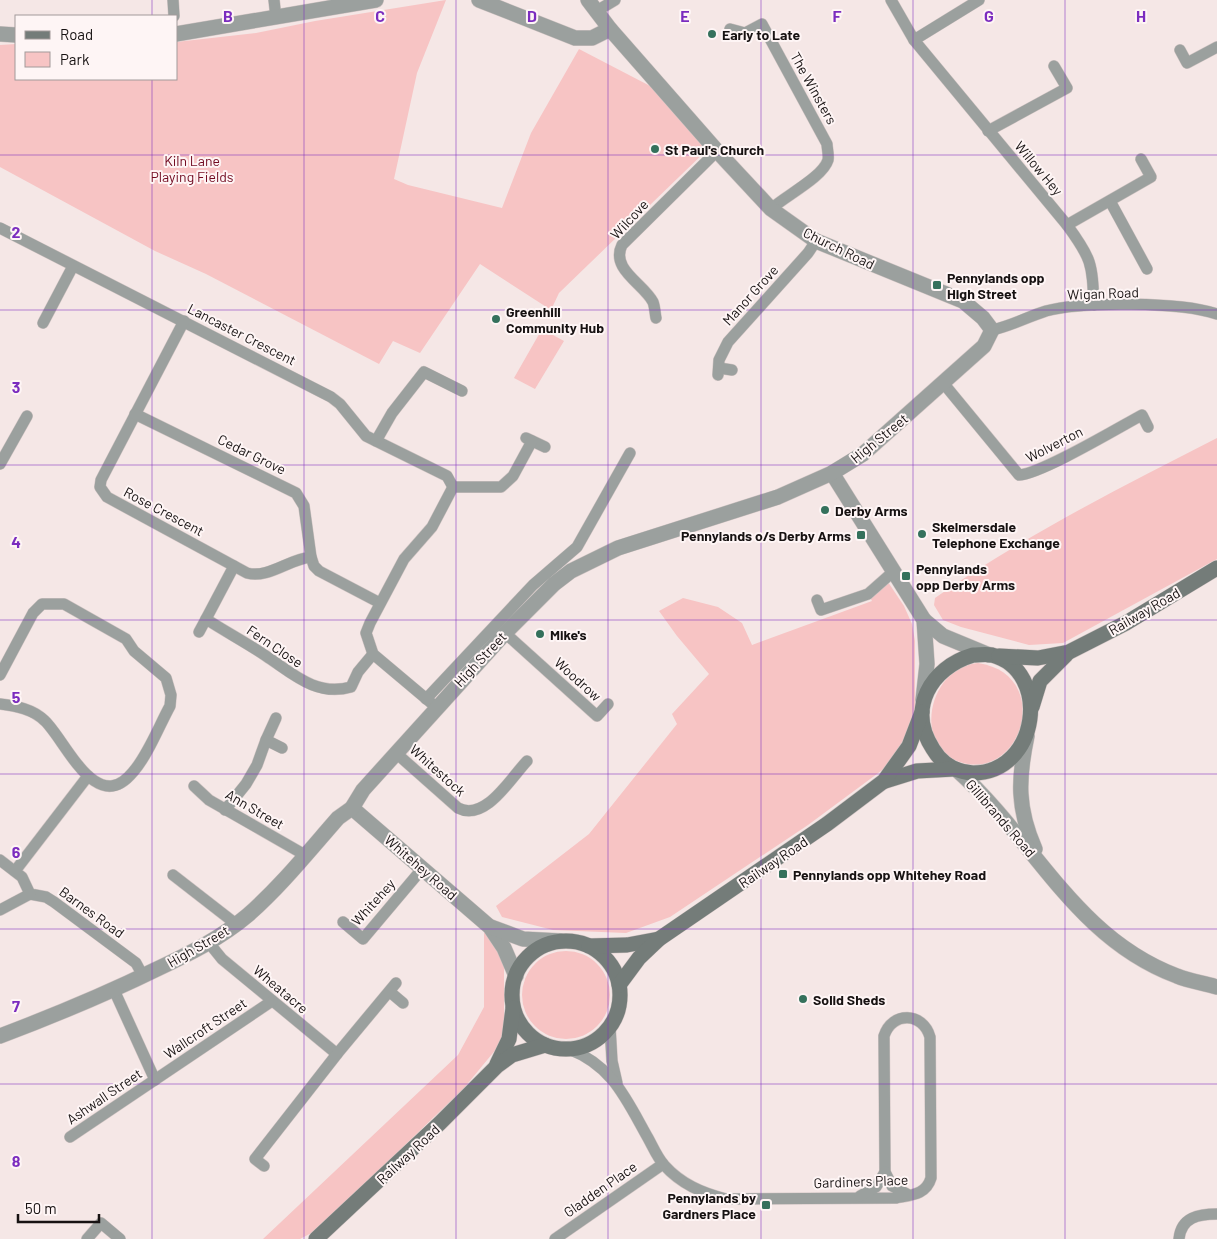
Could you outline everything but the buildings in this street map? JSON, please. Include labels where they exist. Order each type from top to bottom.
[{"type":"main road","name":"Railway Road","points":[[990,655],[1038,658],[1069,652],[1126,623],[1217,568]]},
{"type":"main road","name":"Railway Road","points":[[1031,711],[1040,681],[1069,652]]},
{"type":"main road","points":[[973,655],[990,655],[1010,664],[1022,679],[1030,700],[1031,711],[1027,736],[1017,752],[1004,764],[983,772],[956,770],[944,763],[930,744],[922,724],[922,709],[932,683],[950,664],[973,655]]},
{"type":"main road","name":"Railway Road","points":[[619,985],[639,958],[659,939],[820,829],[884,781],[907,751],[922,709]]},
{"type":"main road","name":"Railway Road","points":[[884,781],[917,771],[956,770]]},
{"type":"main road","name":"Railway Road","points":[[589,946],[627,944],[659,939]]},
{"type":"main road","points":[[561,941],[589,946],[608,962],[619,985],[620,999],[617,1013],[610,1026],[599,1038],[585,1046],[569,1049],[545,1045],[531,1036],[520,1023],[514,1008],[512,992],[516,976],[523,963],[533,952],[546,945],[561,941]]},
{"type":"main road","name":"Railway Road","points":[[497,1066],[509,1039],[514,1008]]},
{"type":"main road","name":"Railway Road","points":[[316,1239],[440,1123],[497,1066],[512,1055],[545,1045]]},
{"type":"street","points":[[173,0],[174,15]]},
{"type":"street","points":[[274,0],[276,18]]},
{"type":"street","points":[[178,34],[376,0]]},
{"type":"street","points":[[479,0],[575,38],[592,38],[610,30]]},
{"type":"street","points":[[592,6],[616,0]]},
{"type":"street","name":"Willow Hey","points":[[891,0],[914,40],[1067,225],[1086,252],[1092,267],[1094,305]]},
{"type":"street","points":[[914,40],[979,0]]},
{"type":"street","name":"Church Road","points":[[592,6],[610,30],[771,209],[816,241],[963,301],[984,318],[992,330]]},
{"type":"street","name":"The Winsters","points":[[730,29],[745,33],[762,24],[827,144],[828,160],[819,174],[786,195],[771,209]]},
{"type":"street","points":[[0,34],[15,35]]},
{"type":"street","points":[[1180,50],[1187,63],[1217,47]]},
{"type":"street","points":[[988,131],[1067,88],[1054,66]]},
{"type":"street","name":"Wilcove","points":[[656,318],[653,302],[621,264],[619,251],[622,245],[717,151]]},
{"type":"street","points":[[1067,225],[1150,177],[1141,159]]},
{"type":"street","points":[[1110,200],[1147,269]]},
{"type":"street","name":"Lancaster Crescent","points":[[0,228],[336,400],[360,430],[376,441],[447,476],[453,487]]},
{"type":"street","name":"Manor Grove","points":[[732,370],[718,371],[719,360],[728,342],[808,253],[816,241]]},
{"type":"street","points":[[43,323],[73,266]]},
{"type":"street","name":"Wigan Road","points":[[992,330],[1048,311],[1094,305],[1181,307],[1217,314]]},
{"type":"street","name":"Rose Crescent","points":[[184,321],[101,480],[102,493],[107,498],[256,576],[291,561],[311,557]]},
{"type":"street","name":"High Street","points":[[0,1036],[114,990],[208,943],[236,924],[267,897],[338,818],[352,808],[363,790],[396,753],[431,703],[554,584],[571,571],[599,556],[778,497],[832,473],[863,454],[944,384],[984,346],[992,330]]},
{"type":"street","points":[[376,441],[392,413],[424,372],[462,390]]},
{"type":"street","name":"Wolverton","points":[[944,384],[1019,475],[1027,475],[1142,415],[1148,427]]},
{"type":"street","name":"Cedar Grove","points":[[135,414],[296,493],[304,506],[311,557]]},
{"type":"street","points":[[0,464],[5,444],[26,416]]},
{"type":"street","points":[[545,447],[528,439],[513,476],[502,487],[453,487],[436,521],[404,559],[366,633],[373,654],[431,703],[533,585],[577,548],[630,453]]},
{"type":"street","points":[[832,473],[923,618],[948,638],[990,655]]},
{"type":"street","points":[[311,557],[314,566],[319,571],[380,603]]},
{"type":"street","points":[[199,632],[234,566]]},
{"type":"street","points":[[817,600],[821,610],[868,594],[894,571]]},
{"type":"street","points":[[0,675],[33,613],[42,604],[53,602],[64,604],[119,633],[146,662],[166,678],[172,695],[170,706],[134,771],[125,781],[112,786],[99,784],[88,776],[44,720],[29,710],[0,704]]},
{"type":"street","points":[[922,709],[927,664],[923,618]]},
{"type":"street","name":"Fern Close","points":[[206,620],[267,656],[296,678],[314,685],[337,689],[351,687],[358,672],[373,654]]},
{"type":"street","name":"Woodrow","points":[[505,633],[597,716],[608,704]]},
{"type":"street","points":[[226,810],[246,784],[257,765],[276,718]]},
{"type":"street","name":"Gillibrands Road","points":[[1027,736],[1020,771],[1020,800],[1028,834],[1043,866]]},
{"type":"street","points":[[266,740],[282,748]]},
{"type":"street","name":"Whitestock","points":[[396,753],[458,808],[469,812],[479,810],[488,804],[527,761]]},
{"type":"street","name":"Gillibrands Road","points":[[956,770],[982,793],[1067,898],[1092,924],[1122,946],[1177,976],[1217,986]]},
{"type":"street","points":[[14,871],[88,776]]},
{"type":"street","name":"Ann Street","points":[[194,786],[209,800],[305,855]]},
{"type":"street","name":"Whitehey Road","points":[[352,808],[484,922]]},
{"type":"street","points":[[0,860],[22,877],[30,894],[0,910]]},
{"type":"street","name":"Whitehey","points":[[343,922],[363,939],[422,869]]},
{"type":"street","points":[[173,875],[236,924]]},
{"type":"street","name":"Barnes Road","points":[[30,894],[46,897],[54,902],[136,963],[143,976]]},
{"type":"street","points":[[484,922],[523,939],[561,941]]},
{"type":"street","points":[[484,922],[504,948],[516,976]]},
{"type":"street","name":"Wheatacre","points":[[208,943],[222,959],[336,1054]]},
{"type":"street","points":[[264,1166],[255,1159],[336,1054],[393,987],[403,1003]]},
{"type":"street","points":[[114,990],[155,1080]]},
{"type":"street","name":"Wallcroft Street","points":[[155,1080],[272,1000]]},
{"type":"street","name":"Gardiners Place","points":[[610,1026],[612,1062],[618,1084],[663,1164],[684,1183],[702,1193],[726,1199],[860,1196],[896,1198],[921,1192],[930,1184],[932,1171],[930,1038],[924,1025],[909,1017],[893,1022],[884,1036],[885,1172]]},
{"type":"street","name":"Gardiners Place","points":[[569,1049],[591,1059],[618,1084]]},
{"type":"street","name":"Ashwall Street","points":[[70,1138],[155,1080]]},
{"type":"street","name":"Gladden Place","points":[[555,1239],[663,1164]]},
{"type":"street","points":[[860,1196],[876,1187],[885,1172]]},
{"type":"street","points":[[885,1172],[892,1186],[909,1195]]},
{"type":"street","points":[[1179,1239],[1183,1226],[1190,1219],[1203,1214],[1217,1214]]},
{"type":"street","points":[[87,1239],[100,1223],[120,1239]]},
{"type":"green space","name":"Kiln Lane Playing Fields","points":[[446,0],[417,73],[394,179],[408,185],[502,208],[531,133],[579,49],[654,88],[710,147],[559,293],[551,310],[480,264],[420,353],[393,341],[379,364],[206,274],[155,251],[0,167],[0,45],[15,44],[15,80],[178,80],[178,42],[256,33],[315,21]]},
{"type":"green space","points":[[542,329],[564,341],[535,389],[514,378]]},
{"type":"green space","points":[[1217,438],[1217,559],[1063,643],[1029,645],[961,627],[943,620],[934,605],[935,598],[969,575],[1073,513]]},
{"type":"green space","points":[[888,582],[904,606],[912,624],[915,641],[915,716],[903,741],[885,768],[808,825],[670,917],[626,933],[553,930],[502,917],[496,906],[589,834],[677,724],[672,714],[709,674],[659,611],[683,598],[718,607],[742,623],[752,645],[872,601],[868,594]]},
{"type":"green space","points":[[978,663],[1001,671],[1015,685],[1022,702],[1022,721],[1015,739],[1004,754],[988,763],[968,764],[950,757],[938,745],[932,729],[932,712],[937,695],[946,680],[960,668]]},
{"type":"green space","points":[[484,928],[496,941],[504,966],[504,1031],[497,1048],[464,1088],[317,1230],[300,1239],[263,1239],[458,1055],[484,1007]]},
{"type":"green space","points":[[566,951],[583,955],[597,964],[606,978],[610,995],[606,1012],[597,1026],[583,1035],[566,1039],[549,1035],[535,1026],[526,1012],[522,995],[526,978],[535,964],[549,955]]},
{"type":"place","name":"Early to Late","points":[[712,34]]},
{"type":"place","name":"St Paul's Church","points":[[655,149]]},
{"type":"place","name":"Pennylands opp High Street","points":[[937,285]]},
{"type":"place","name":"Greenhill Community Hub","points":[[496,319]]},
{"type":"place","name":"Derby Arms","points":[[825,510]]},
{"type":"place","name":"Skelmersdale Telephone Exchange","points":[[922,534]]},
{"type":"place","name":"Pennylands o/s Derby Arms","points":[[861,535]]},
{"type":"place","name":"Pennylands opp Derby Arms","points":[[906,576]]},
{"type":"place","name":"Mike's","points":[[540,634]]},
{"type":"place","name":"Pennylands opp Whitehey Road","points":[[783,874]]},
{"type":"place","name":"Solid Sheds","points":[[803,999]]},
{"type":"place","name":"Pennylands by Gardners Place","points":[[766,1205]]}]
